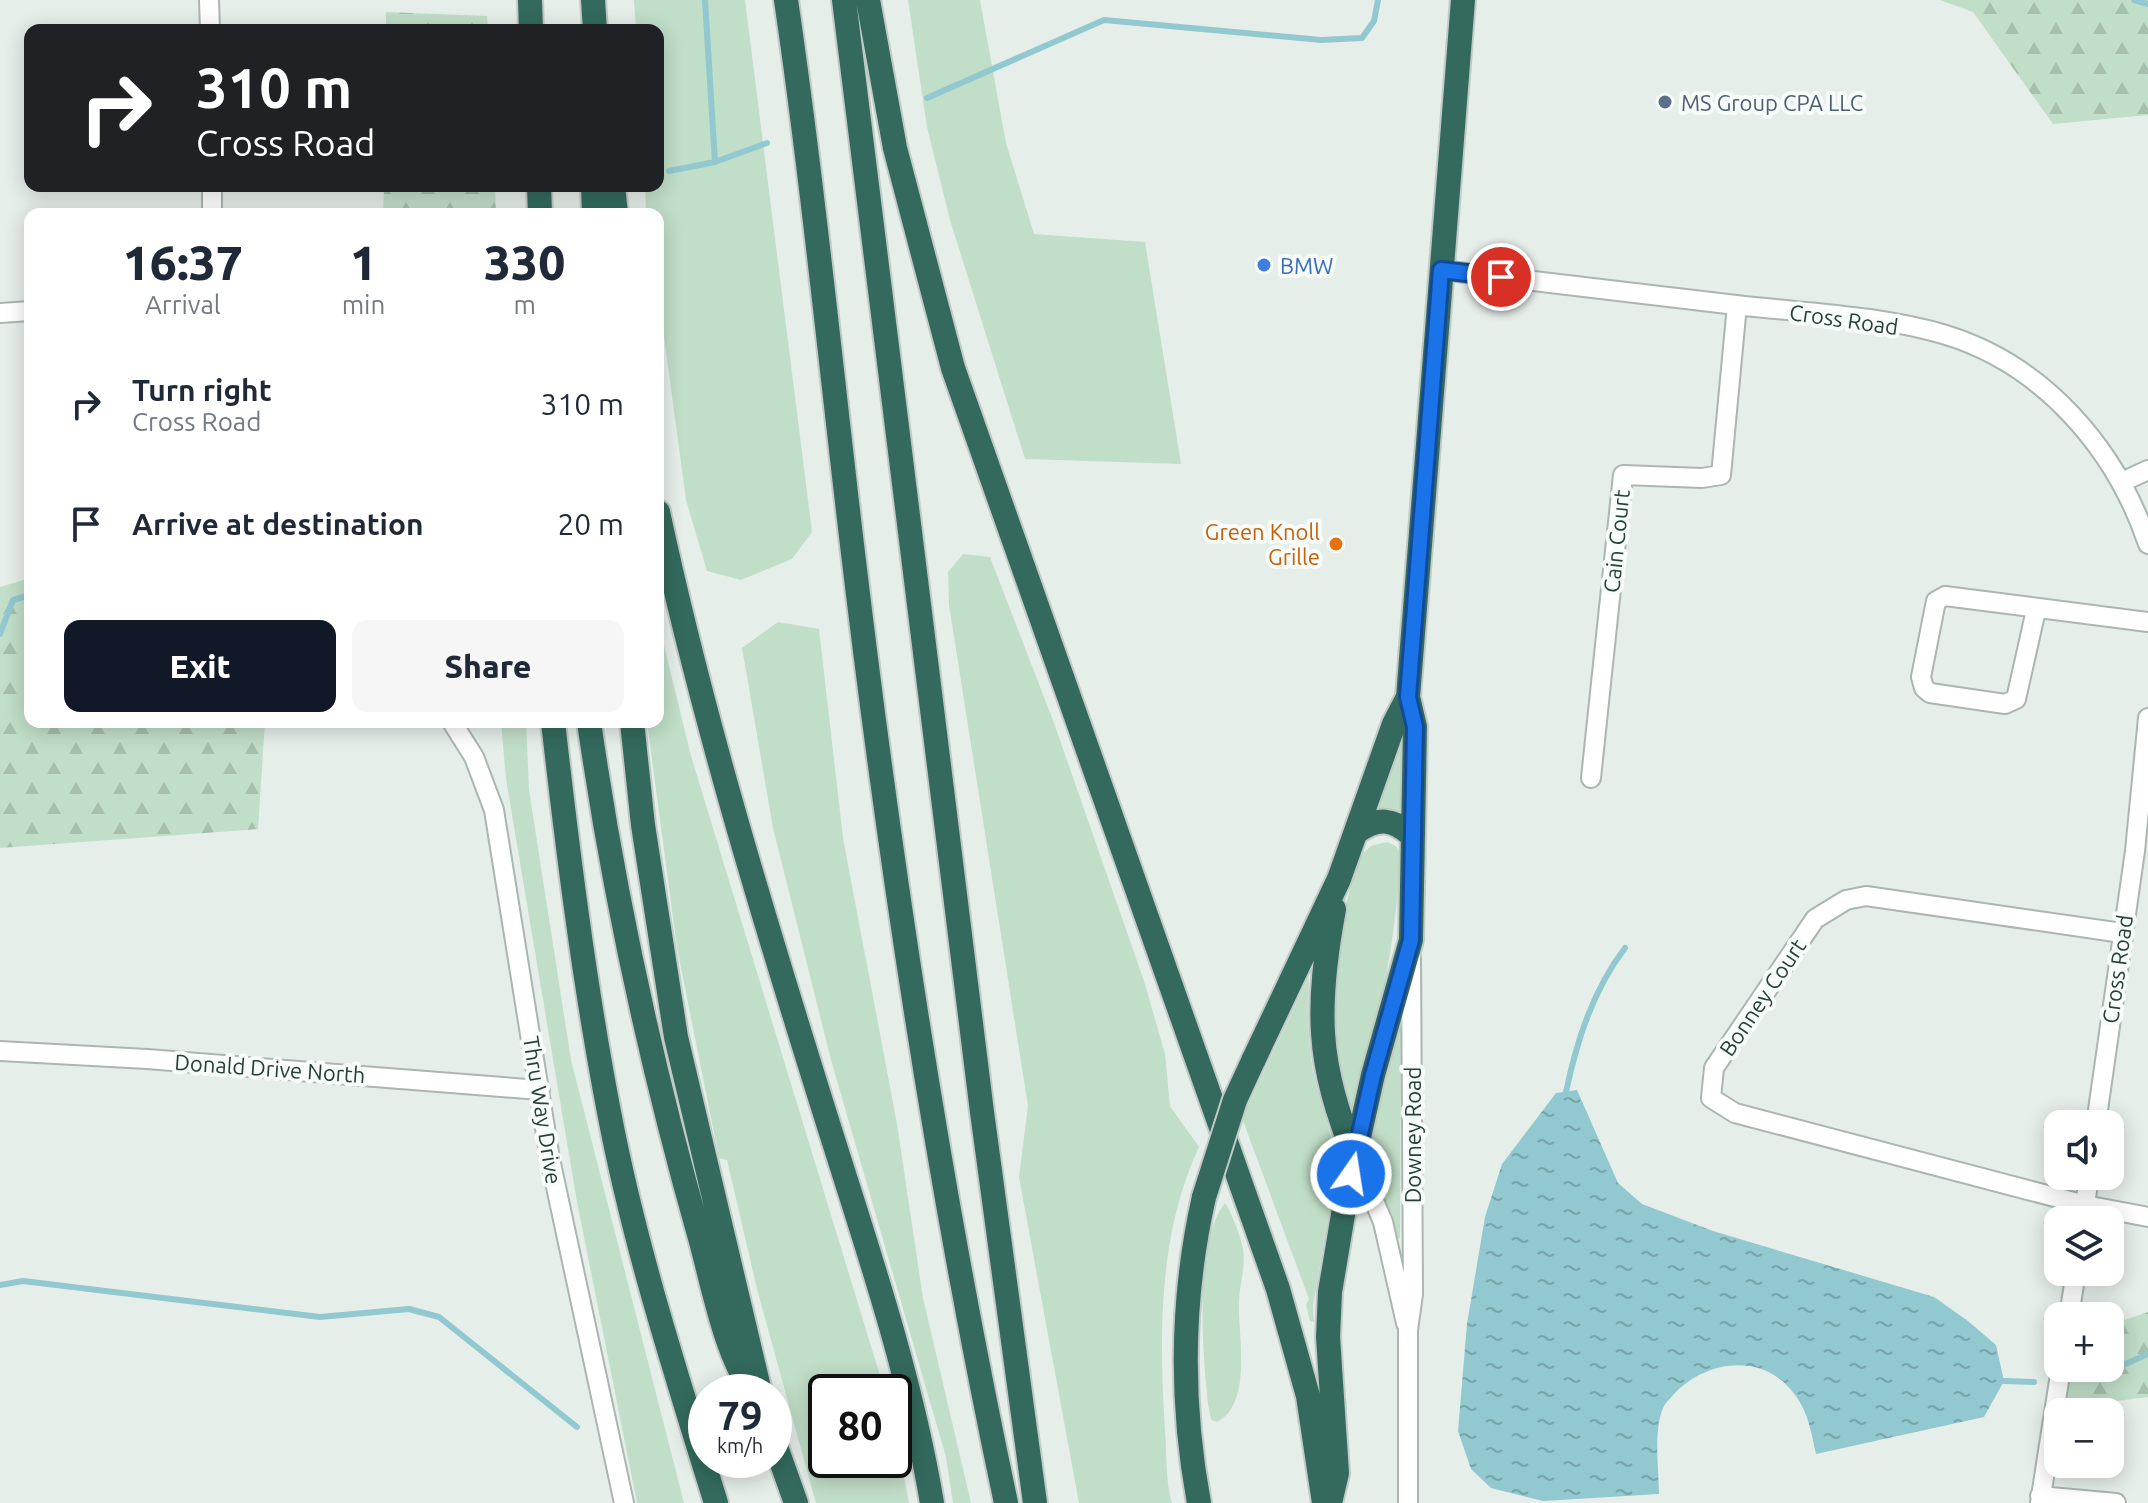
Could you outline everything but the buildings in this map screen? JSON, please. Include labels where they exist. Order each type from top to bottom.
[{"type":"highway","points":[[530,0],[531,24]]},
{"type":"highway","points":[[593,0],[595,24]]},
{"type":"highway","points":[[786,0],[874,722],[926,1081],[973,1346],[1006,1503]]},
{"type":"highway","points":[[844,0],[858,92],[982,1112],[1035,1503]]},
{"type":"highway","points":[[868,0],[895,148],[953,368],[1278,1289],[1308,1396],[1327,1503]]},
{"type":"highway","points":[[1327,1503],[1337,1473],[1328,1315],[1337,1241],[1355,1156],[1411,940],[1410,834],[1415,727],[1408,697],[1463,0]]},
{"type":"highway","points":[[664,540],[686,641],[736,826],[890,1329],[932,1503]]},
{"type":"highway","points":[[1199,1503],[1189,1444],[1184,1343],[1190,1276],[1204,1197],[1235,1100],[1339,879],[1394,724],[1408,697]]},
{"type":"highway","points":[[554,728],[575,915],[609,1114],[660,1318],[716,1503]]},
{"type":"highway","points":[[590,728],[628,945],[668,1119],[741,1374]]},
{"type":"highway","points":[[633,728],[643,825],[676,1037],[756,1374]]},
{"type":"highway","points":[[1358,831],[1375,821],[1387,820],[1410,834]]},
{"type":"highway","points":[[1339,879],[1322,984],[1325,1069],[1336,1111],[1355,1156]]},
{"type":"highway","points":[[787,1478],[796,1503]]},
{"type":"street","points":[[209,0],[210,24]]},
{"type":"street","name":"Cross Road","points":[[1441,270],[1869,320],[1944,334],[1982,348],[2038,383],[2071,412],[2122,482],[2148,544]]},
{"type":"street","name":"Cain Court","points":[[1591,778],[1623,475],[1702,478],[1721,475],[1737,305]]},
{"type":"street","points":[[0,313],[24,311]]},
{"type":"street","points":[[2122,482],[2148,470]]},
{"type":"street","points":[[2036,610],[2016,699],[2005,704],[1930,693],[1924,688],[1921,677],[1936,601],[1945,596],[2148,622]]},
{"type":"street","name":"Cross Road","points":[[2098,1110],[2122,933],[2141,852],[2148,718]]},
{"type":"street","name":"Thru Way Drive","points":[[456,728],[474,757],[494,810],[550,1159],[624,1503]]},
{"type":"street","name":"Bonney Court","points":[[2060,1206],[1735,1113],[1711,1098],[1709,1092],[1714,1068],[1815,919],[1846,900],[1866,896],[2122,933]]},
{"type":"street","name":"Downey Road","points":[[1408,1503],[1408,1330],[1413,1294],[1411,940]]},
{"type":"street","name":"Donald Drive North","points":[[0,1051],[147,1059],[540,1090]]},
{"type":"street","name":"Downey Road","points":[[1355,1156],[1383,1222],[1408,1330]]},
{"type":"street","points":[[2124,1216],[2148,1217]]},
{"type":"street","points":[[2059,1382],[2040,1500],[2116,1503]]},
{"type":"green space","points":[[634,0],[745,0],[812,532],[792,559],[741,580],[707,571],[686,500],[664,337],[664,208],[646,208],[645,192],[664,192],[664,24],[636,24]]},
{"type":"green space","points":[[908,0],[980,0],[1006,143],[1034,234],[1145,242],[1181,464],[1025,459],[950,220],[927,127]]},
{"type":"green space","points":[[1940,0],[2148,0],[2148,115],[2053,124],[1973,12]]},
{"type":"green space","points":[[386,12],[487,16],[488,24],[386,24]]},
{"type":"green space","points":[[384,192],[495,192],[496,208],[383,208]]},
{"type":"green space","points":[[963,554],[990,557],[1054,723],[1144,981],[1165,1054],[1170,1106],[1199,1147],[1176,1215],[1164,1286],[1163,1394],[1167,1476],[1172,1503],[1079,1503],[1019,1177],[1028,1106],[949,605],[948,572]]},
{"type":"green space","points":[[24,580],[24,728],[265,728],[258,829],[0,848],[0,587]]},
{"type":"green space","points":[[778,622],[819,629],[843,838],[897,1124],[923,1298],[971,1503],[953,1503],[946,1457],[831,1060],[773,828],[742,648]]},
{"type":"green space","points":[[664,646],[691,756],[880,1374],[808,1374],[808,1474],[792,1416],[792,1374],[780,1374],[727,1160],[719,1158],[677,948],[648,728],[664,728]]},
{"type":"green space","points":[[502,728],[526,728],[529,790],[571,1060],[684,1503],[637,1503],[577,1202],[506,779]]},
{"type":"green space","points":[[1403,734],[1401,811],[1375,810]]},
{"type":"green space","points":[[1387,842],[1396,846],[1401,855],[1395,920],[1371,1047],[1352,1109],[1347,1110],[1331,1005],[1343,915],[1359,857],[1371,846]]},
{"type":"green space","points":[[1309,976],[1311,1058],[1333,1148],[1336,1174],[1313,1306],[1314,1322],[1310,1321],[1306,1305],[1309,1299],[1242,1118]]},
{"type":"green space","points":[[1401,1015],[1400,1238],[1397,1239],[1370,1161],[1369,1146]]},
{"type":"green space","points":[[1225,1203],[1238,1231],[1244,1255],[1239,1299],[1241,1366],[1236,1399],[1228,1413],[1217,1422],[1211,1420],[1208,1404],[1203,1329],[1204,1271],[1215,1221]]},
{"type":"green space","points":[[2148,1312],[2148,1397],[2124,1400],[2062,1398],[2065,1382],[2124,1382],[2124,1320]]},
{"type":"green space","points":[[809,1478],[904,1478],[909,1503],[816,1503]]},
{"type":"water","points":[[1577,1090],[1618,1183],[1642,1204],[1713,1231],[1934,1297],[1968,1321],[1996,1345],[2004,1381],[1984,1417],[1816,1454],[1805,1413],[1792,1391],[1779,1379],[1765,1370],[1749,1366],[1717,1368],[1687,1383],[1664,1406],[1657,1439],[1659,1494],[1543,1501],[1491,1488],[1471,1469],[1458,1431],[1467,1324],[1485,1217],[1502,1164],[1556,1093]]},
{"type":"waterway","points":[[705,0],[715,162]]},
{"type":"waterway","points":[[927,98],[1104,20],[1321,40],[1362,38],[1374,21],[1378,0]]},
{"type":"waterway","points":[[2134,0],[2148,4]]},
{"type":"waterway","points":[[669,171],[715,162],[767,143]]},
{"type":"waterway","points":[[0,634],[13,600],[24,597]]},
{"type":"waterway","points":[[1566,1092],[1575,1053],[1595,998],[1625,948]]},
{"type":"waterway","points":[[0,1285],[23,1281],[320,1317],[409,1309],[439,1317],[577,1427]]},
{"type":"waterway","points":[[2124,1365],[2148,1354]]},
{"type":"waterway","points":[[2004,1381],[2034,1382]]},
{"type":"place","name":"MS Group CPA LLC","points":[[1665,102]]},
{"type":"place","name":"BMW","points":[[1264,265]]},
{"type":"place","name":"Green Knoll Grille","points":[[1336,544]]},
{"type":"route","points":[[1351,1174],[1373,1075],[1411,940],[1410,834],[1415,727],[1408,697],[1441,270],[1501,277]]}]
